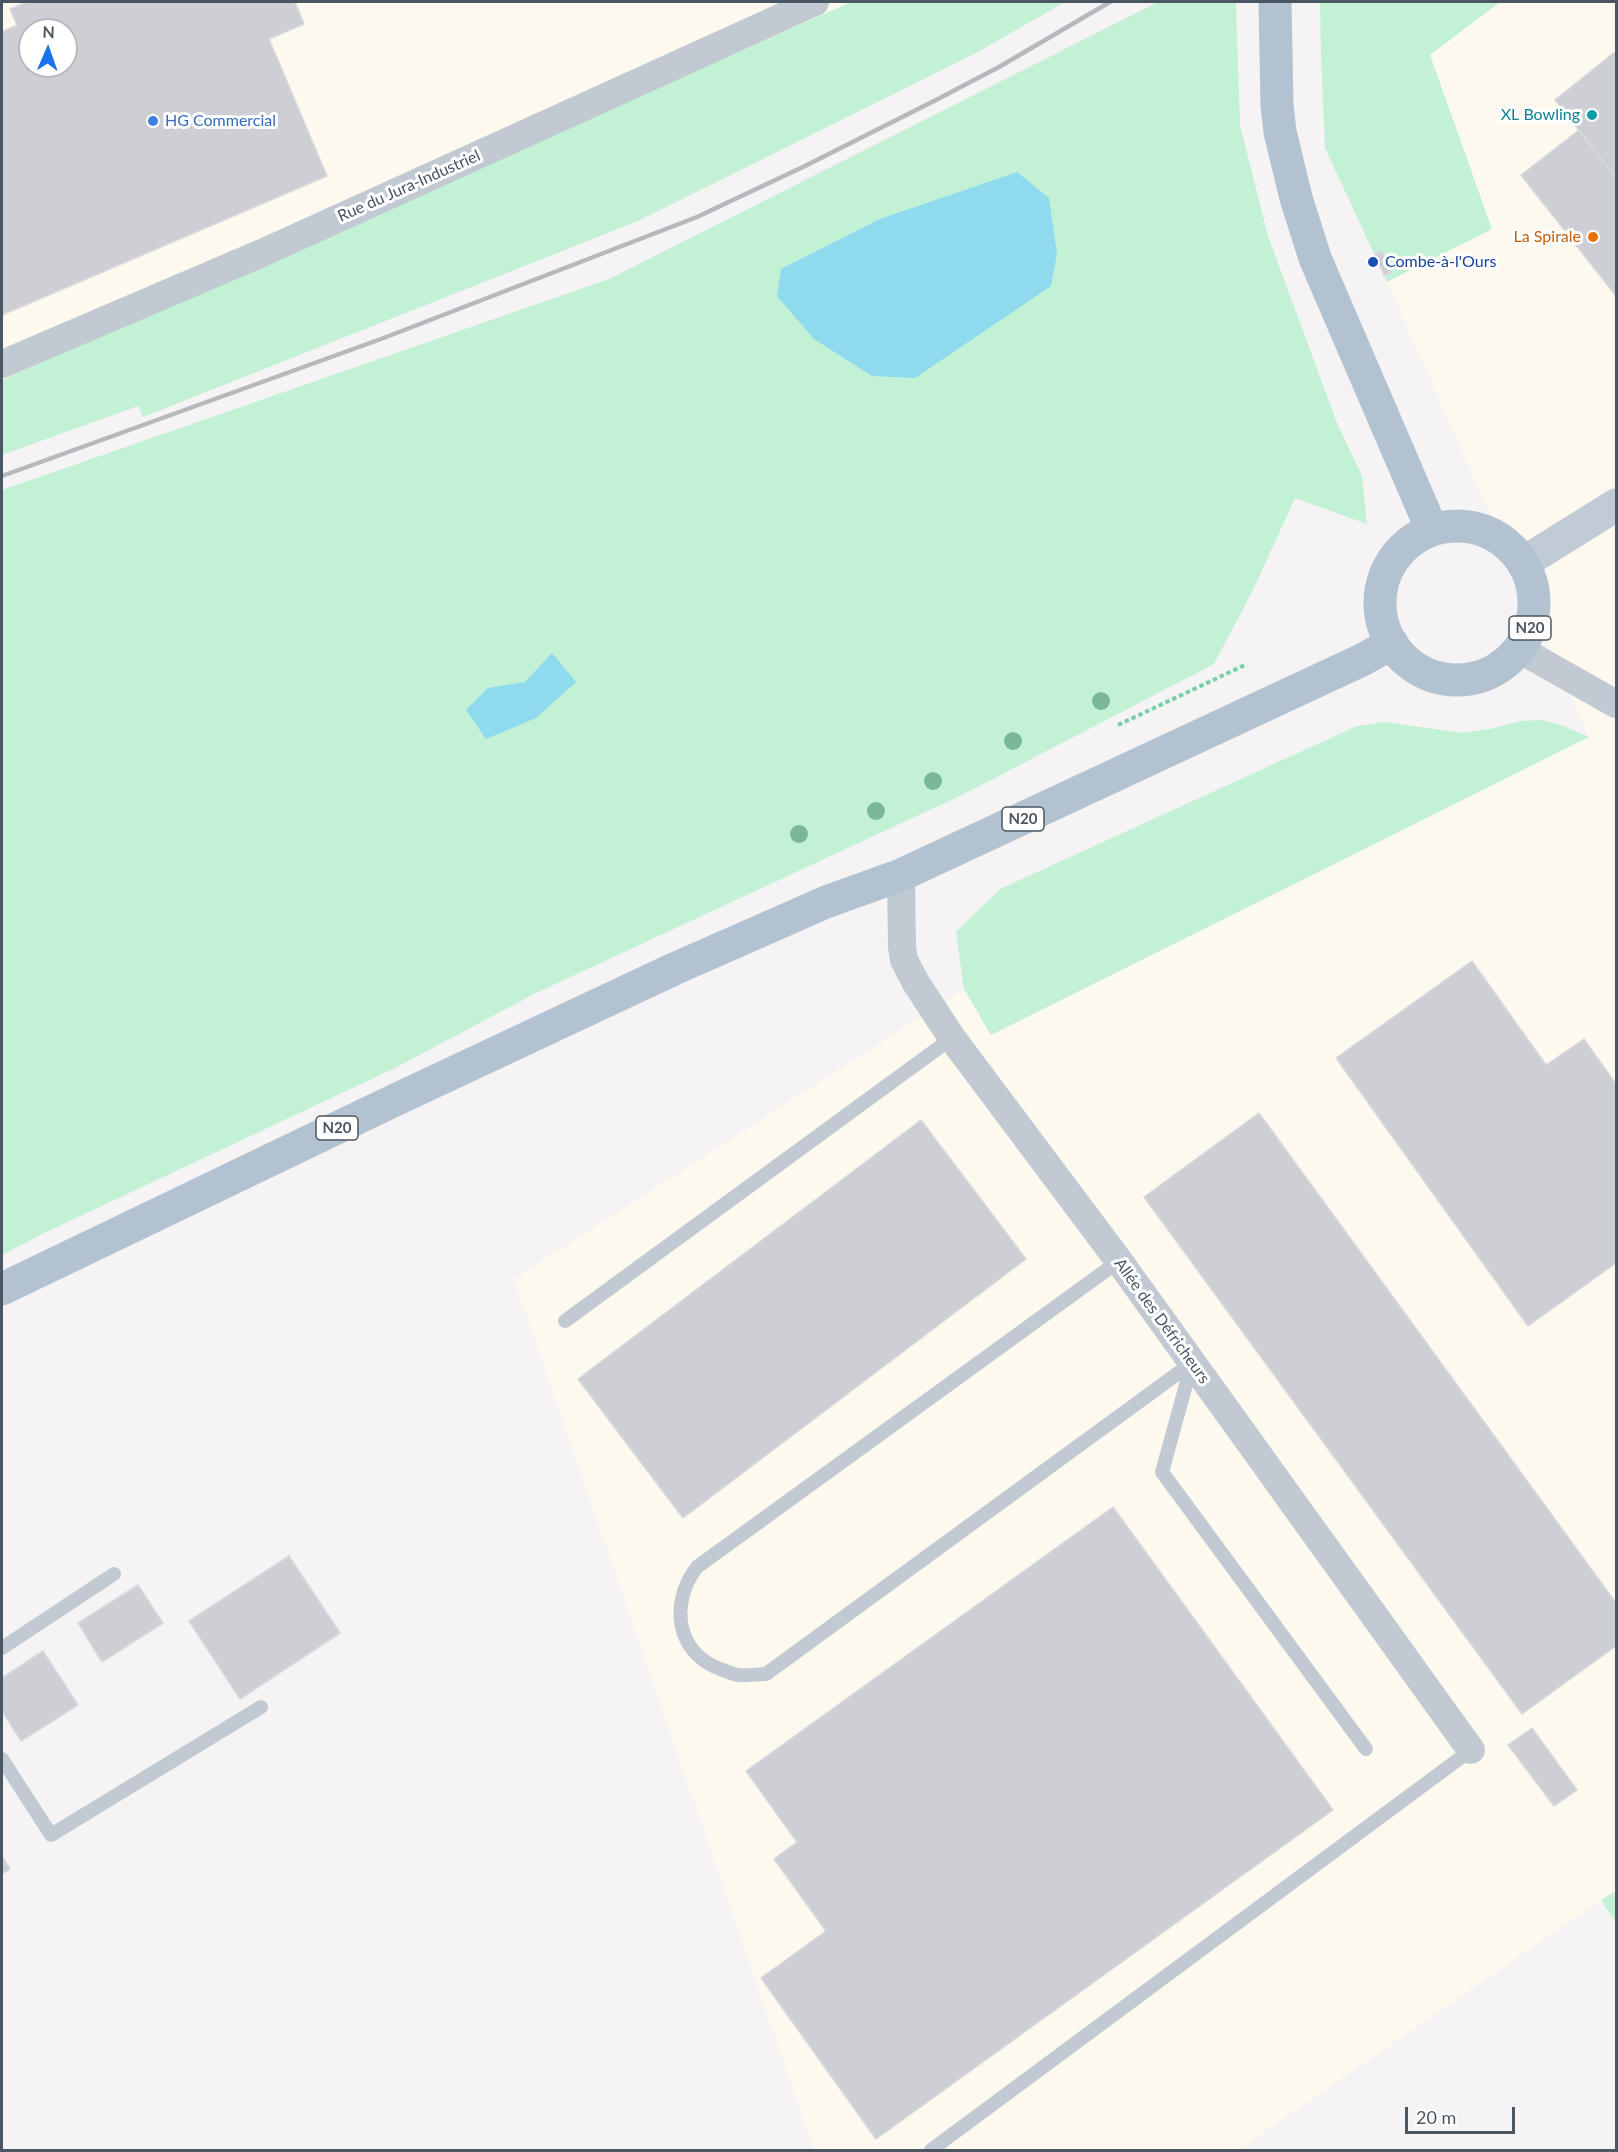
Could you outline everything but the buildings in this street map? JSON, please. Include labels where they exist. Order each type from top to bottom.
[{"type":"main road","points":[[1275,2],[1277,105],[1285,158],[1315,258],[1431,530]]},
{"type":"main road","points":[[1524,563],[1617,505]]},
{"type":"main road","name":"N20","points":[[1449,526],[1466,526],[1483,530],[1499,538],[1513,549],[1524,563],[1535,597],[1531,624],[1519,649],[1504,664],[1485,675],[1465,680],[1443,678],[1423,672],[1405,659],[1392,643],[1382,622],[1380,599],[1384,577],[1395,557],[1411,540],[1431,530],[1449,526]]},
{"type":"main road","name":"N20","points":[[2,1289],[674,969],[826,902],[901,875],[1291,694],[1392,643]]},
{"type":"street","name":"Rue du Jura-Industriel","points":[[2,364],[262,253],[815,2]]},
{"type":"street","points":[[1519,649],[1617,704]]},
{"type":"street","name":"Allée des Défricheurs","points":[[901,875],[900,914],[904,960],[916,983],[952,1038],[1119,1261],[1471,1750]]},
{"type":"lane","points":[[565,1321],[952,1038]]},
{"type":"lane","points":[[1119,1261],[697,1568],[686,1584],[680,1604],[683,1632],[690,1646],[712,1666],[736,1675],[766,1674],[1192,1364]]},
{"type":"lane","points":[[1192,1364],[1162,1472],[1366,1749]]},
{"type":"lane","points":[[2,1648],[114,1574]]},
{"type":"lane","points":[[2,1759],[51,1835],[261,1707]]},
{"type":"lane","points":[[931,2151],[1471,1750]]},
{"type":"path","points":[[1118,725],[1247,664]]},
{"type":"shaded area","points":[[2,2],[851,2],[2,380]]},
{"type":"shaded area","points":[[1500,2],[1616,2],[1616,1891],[1238,2150],[814,2150],[514,1279],[964,989],[991,1035],[1589,737],[1387,282],[1492,229],[1430,55]]},
{"type":"green space","points":[[851,2],[1065,2],[974,54],[638,221],[143,417],[138,406],[2,455],[2,380]]},
{"type":"green space","points":[[1158,2],[1236,2],[1240,125],[1268,236],[1337,423],[1362,476],[1367,524],[1295,498],[1254,588],[1214,664],[964,794],[536,993],[395,1068],[2,1255],[2,490],[609,279]]},
{"type":"green space","points":[[1320,2],[1500,2],[1430,55],[1492,229],[1387,282],[1325,148]]},
{"type":"green space","points":[[1541,720],[1561,725],[1589,737],[991,1035],[964,989],[956,932],[1000,889],[1357,726],[1385,722],[1463,733],[1520,721]]},
{"type":"green space","points":[[1616,1891],[1616,1923],[1601,1900]]},
{"type":"water","points":[[1017,172],[1049,198],[1057,254],[1051,286],[915,378],[872,376],[814,339],[777,296],[781,269],[880,219]]},
{"type":"water","points":[[552,653],[576,682],[536,718],[486,739],[466,710],[488,688],[525,682]]},
{"type":"railway","points":[[2,476],[381,339],[697,217],[936,100],[999,67],[1110,2]]},
{"type":"place","name":"XL Bowling","points":[[1592,115]]},
{"type":"place","name":"HG Commercial","points":[[153,121]]},
{"type":"place","name":"La Spirale","points":[[1593,237]]},
{"type":"place","name":"Combe-à-l'Ours","points":[[1373,262]]}]
